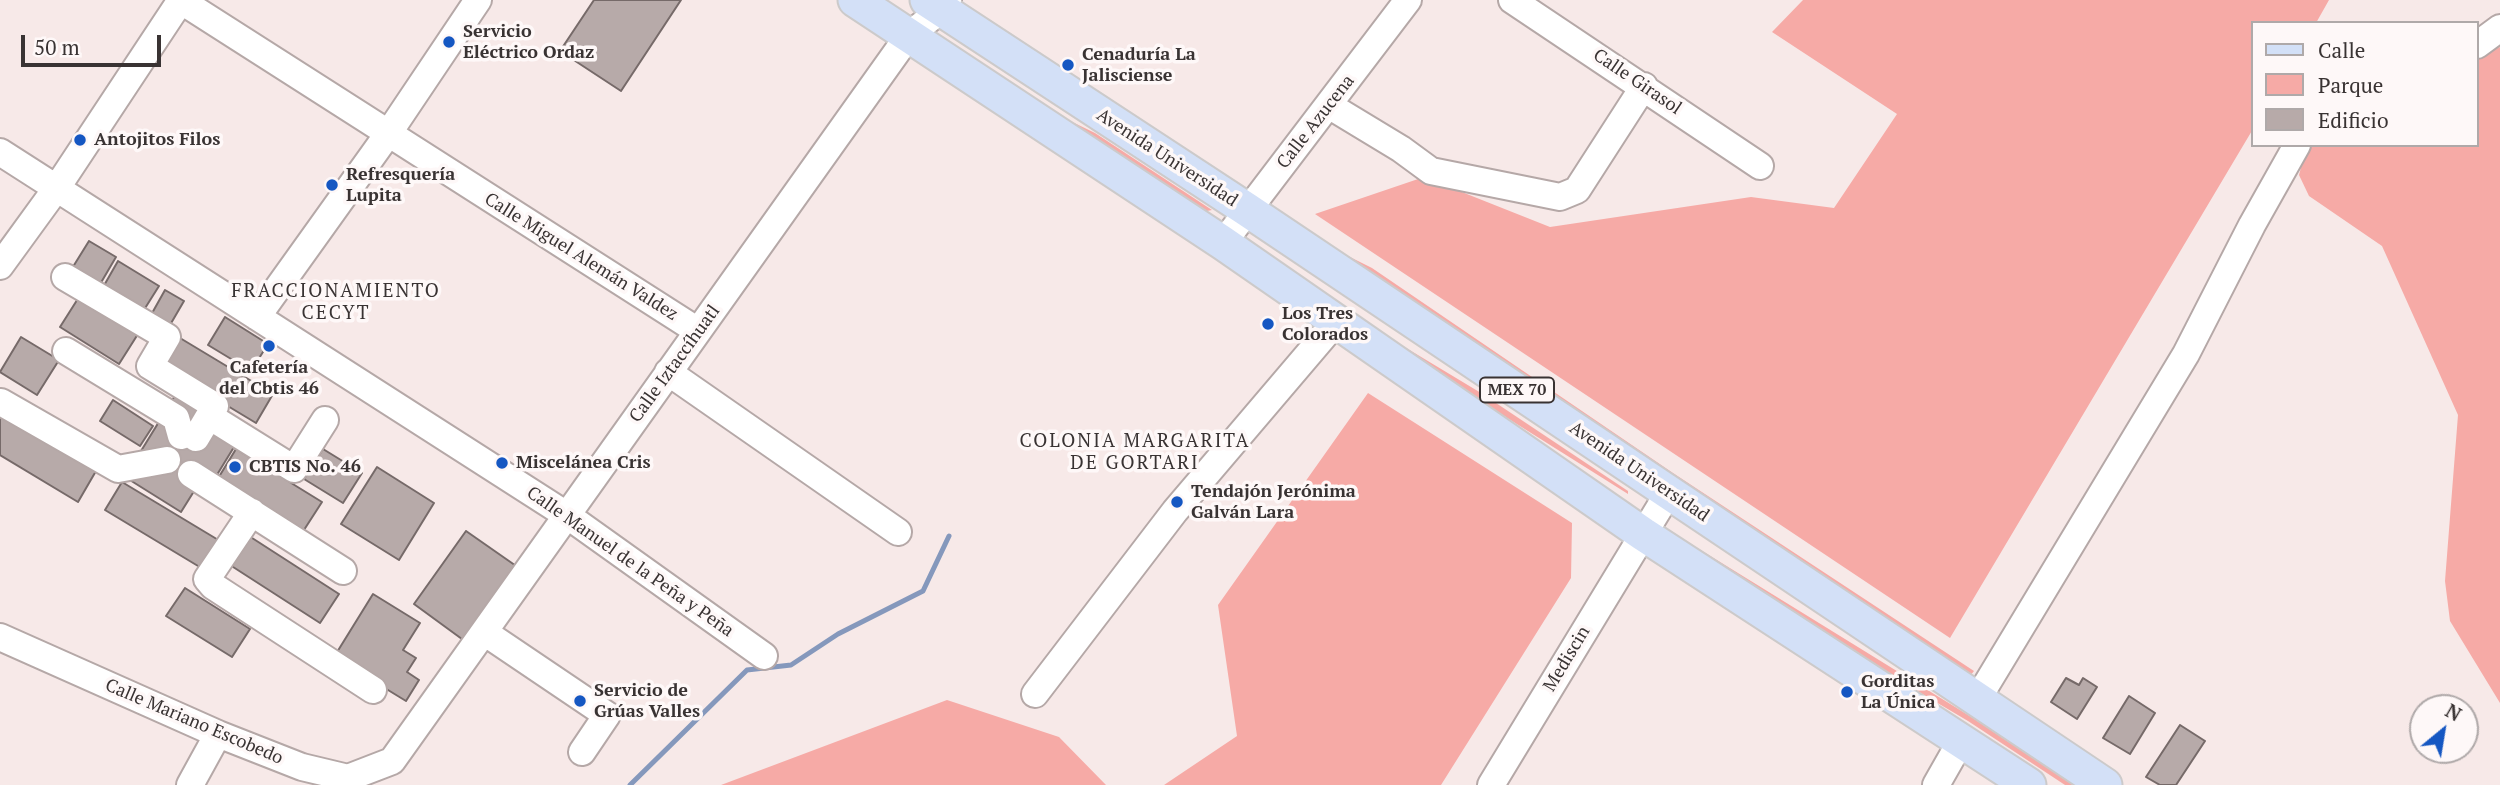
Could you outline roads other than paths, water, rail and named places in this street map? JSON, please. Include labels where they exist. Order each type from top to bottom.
[{"type":"main road","name":"MEX 70","points":[[855,0],[1223,243],[1643,534],[2029,785]]},
{"type":"main road","name":"Avenida Universidad","points":[[939,3],[2105,785]]},
{"type":"street","points":[[0,266],[56,189],[180,0]]},
{"type":"street","name":"Calle Miguel Alemán Valdez","points":[[180,0],[698,331]]},
{"type":"street","points":[[257,317],[388,134],[478,0]]},
{"type":"street","name":"Calle Azucena","points":[[1223,243],[1246,209],[1330,106],[1408,0]]},
{"type":"street","name":"Calle Girasol","points":[[1512,0],[1760,166]]},
{"type":"street","name":"Calle Iztaccíhuatl","points":[[392,761],[909,35],[939,3]]},
{"type":"street","points":[[2479,44],[2500,28]]},
{"type":"street","points":[[1330,106],[1431,171],[1560,197],[1577,190],[1644,86]]},
{"type":"street","points":[[1977,700],[2186,354],[2252,225],[2296,147]]},
{"type":"street","name":"Calle Manuel de la Peña y Peña","points":[[0,152],[568,516],[764,656]]},
{"type":"street","points":[[65,277],[167,337],[150,366],[215,406],[195,430],[169,445],[167,460],[176,472],[191,474],[343,570]]},
{"type":"street","points":[[1035,694],[1175,511],[1335,323]]},
{"type":"street","points":[[66,351],[195,430],[294,469],[325,420]]},
{"type":"street","points":[[668,372],[898,533]]},
{"type":"street","points":[[1,402],[118,469],[167,460]]},
{"type":"street","points":[[191,474],[203,465],[205,450],[195,430]]},
{"type":"street","name":"Mediscin","points":[[1491,785],[1669,492]]},
{"type":"street","points":[[252,512],[207,579],[373,690]]},
{"type":"street","points":[[484,632],[607,715],[582,752]]},
{"type":"street","name":"Calle Mariano Escobedo","points":[[0,637],[218,734],[302,767],[348,778],[392,761]]},
{"type":"street","points":[[190,785],[218,734]]},
{"type":"street","points":[[1936,785],[1961,741]]},
{"type":"waterway","points":[[630,785],[747,670],[791,665],[838,634],[923,591],[949,536]]},
{"type":"place","name":"Servicio Eléctrico Ordaz","points":[[449,42]]},
{"type":"place","name":"Cenaduría La Jalisciense","points":[[1068,65]]},
{"type":"place","name":"Antojitos Filos","points":[[80,140]]},
{"type":"place","name":"Refresquería Lupita","points":[[332,185]]},
{"type":"place","name":"Los Tres Colorados","points":[[1268,324]]},
{"type":"place","name":"Cafetería del Cbtis 46","points":[[269,346]]},
{"type":"place","name":"Miscelánea Cris","points":[[502,463]]},
{"type":"place","name":"CBTIS No. 46","points":[[235,467]]},
{"type":"place","name":"Tendajón Jerónima Galván Lara","points":[[1177,502]]},
{"type":"place","name":"Gorditas La Única","points":[[1847,692]]},
{"type":"place","name":"Servicio de Grúas Valles","points":[[580,701]]},
{"type":"district","name":"FRACCIONAMIENTO CECYT","points":[[336,303]]},
{"type":"district","name":"COLONIA MARGARITA DE GORTARI","points":[[1135,453]]}]
